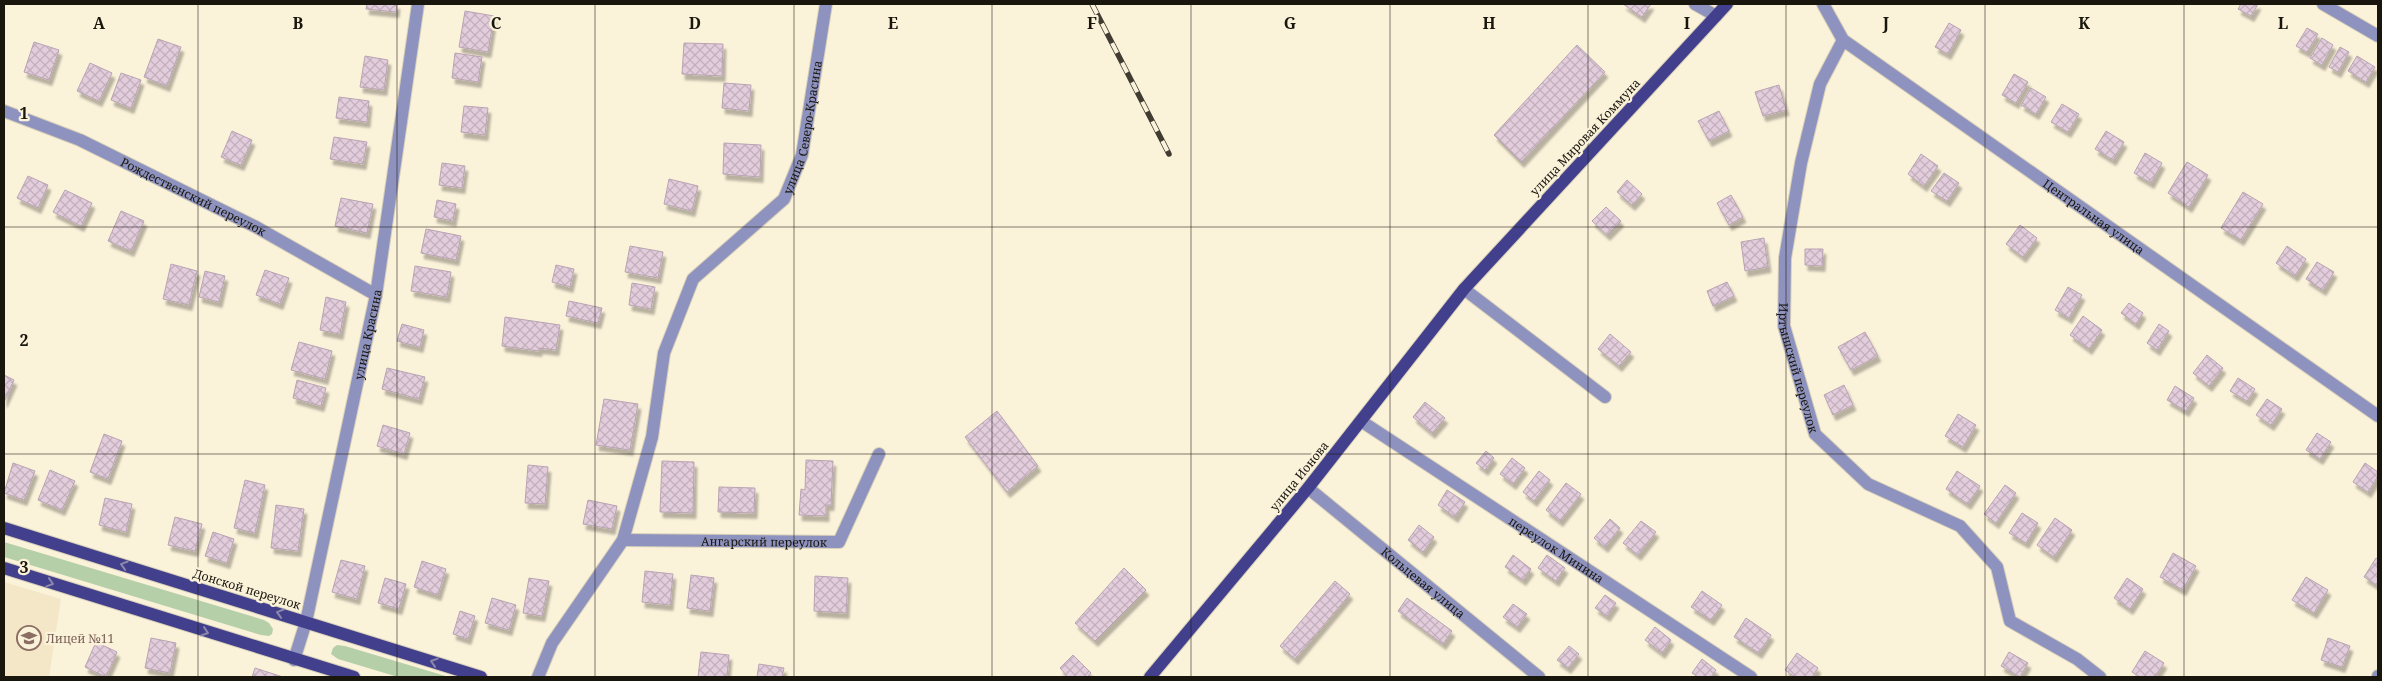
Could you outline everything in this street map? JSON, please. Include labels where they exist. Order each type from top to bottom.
[{"type":"main road","name":"улица Мировая Коммуна","points":[[1464,289],[1727,4]]},
{"type":"main road","name":"улица Ионова","points":[[1150,677],[1308,488],[1464,289]]},
{"type":"main road","name":"Донской переулок","points":[[4,528],[481,677]]},
{"type":"main road","points":[[4,568],[294,660],[354,677]]},
{"type":"street","name":"улица Красина","points":[[294,660],[306,622],[376,295],[418,4]]},
{"type":"street","name":"улица Северо-Красина","points":[[623,540],[652,438],[664,353],[693,280],[784,199],[802,155],[826,4]]},
{"type":"street","points":[[1695,4],[1716,16]]},
{"type":"street","name":"Центральная улица","points":[[1823,4],[1843,40],[2378,416]]},
{"type":"street","points":[[2323,4],[2378,36]]},
{"type":"street","name":"Иртышский переулок","points":[[1843,40],[1820,84],[1801,162],[1785,258],[1784,326],[1816,434],[1868,484],[1960,526],[1997,567],[2010,621],[2077,659],[2100,677]]},
{"type":"street","name":"Рождественский переулок","points":[[4,111],[80,140],[256,227],[376,295]]},
{"type":"street","points":[[1464,289],[1605,397]]},
{"type":"street","name":"переулок Минина","points":[[1361,421],[1751,677]]},
{"type":"street","name":"Ангарский переулок","points":[[623,540],[839,542],[879,454]]},
{"type":"street","name":"Кольцевая улица","points":[[1308,488],[1539,677]]},
{"type":"street","points":[[538,677],[552,643],[623,540]]},
{"type":"shaded area","name":"Лицей №11","points":[[4,582],[61,599],[49,677],[4,677]]},
{"type":"green space","points":[[4,542],[264,620],[273,629],[272,634],[269,636],[261,635],[4,557]]},
{"type":"green space","points":[[337,645],[449,677],[398,677],[338,659],[331,654],[333,648]]},
{"type":"building","points":[[367,4],[397,4],[396,12],[366,9]]},
{"type":"building","points":[[1623,4],[1651,4],[1642,17]]},
{"type":"building","points":[[2241,4],[2258,4],[2251,16],[2238,9]]},
{"type":"building","points":[[465,11],[494,16],[488,52],[459,47]]},
{"type":"building","points":[[1949,23],[1961,30],[1948,54],[1935,47]]},
{"type":"building","points":[[2307,28],[2318,34],[2307,52],[2296,46]]},
{"type":"building","points":[[2322,38],[2333,45],[2322,65],[2310,58]]},
{"type":"building","points":[[158,39],[181,47],[167,86],[144,77]]},
{"type":"building","points":[[34,42],[59,50],[49,80],[24,72]]},
{"type":"building","points":[[684,43],[723,44],[722,76],[682,74]]},
{"type":"building","points":[[1577,45],[1605,72],[1521,162],[1494,135]]},
{"type":"building","points":[[2340,47],[2349,52],[2338,72],[2329,67]]},
{"type":"building","points":[[455,53],[482,57],[478,82],[452,78]]},
{"type":"building","points":[[365,56],[388,60],[384,90],[360,87]]},
{"type":"building","points":[[2357,56],[2375,67],[2366,82],[2348,71]]},
{"type":"building","points":[[90,63],[112,73],[99,101],[77,91]]},
{"type":"building","points":[[121,73],[141,80],[131,108],[111,100]]},
{"type":"building","points":[[2014,74],[2028,82],[2016,103],[2002,95]]},
{"type":"building","points":[[724,83],[751,85],[749,111],[722,108]]},
{"type":"building","points":[[1779,85],[1786,110],[1763,116],[1755,92]]},
{"type":"building","points":[[2031,88],[2046,97],[2036,114],[2021,105]]},
{"type":"building","points":[[339,97],[369,101],[367,122],[336,118]]},
{"type":"building","points":[[2062,104],[2079,114],[2068,132],[2051,122]]},
{"type":"building","points":[[464,106],[488,108],[485,135],[461,132]]},
{"type":"building","points":[[1719,111],[1729,131],[1709,141],[1698,121]]},
{"type":"building","points":[[232,131],[252,140],[241,165],[221,157]]},
{"type":"building","points":[[2106,131],[2124,142],[2113,160],[2095,149]]},
{"type":"building","points":[[334,137],[367,142],[363,164],[330,159]]},
{"type":"building","points":[[724,143],[761,145],[760,177],[723,174]]},
{"type":"building","points":[[2145,153],[2162,163],[2151,183],[2134,173]]},
{"type":"building","points":[[1921,154],[1938,166],[1924,186],[1908,174]]},
{"type":"building","points":[[2187,162],[2208,175],[2189,207],[2168,193]]},
{"type":"building","points":[[442,163],[465,166],[462,188],[439,185]]},
{"type":"building","points":[[1944,173],[1959,183],[1947,201],[1931,191]]},
{"type":"building","points":[[28,176],[48,185],[38,208],[17,198]]},
{"type":"building","points":[[669,179],[698,186],[692,211],[664,204]]},
{"type":"building","points":[[1627,180],[1642,194],[1632,205],[1617,192]]},
{"type":"building","points":[[65,190],[92,203],[81,226],[53,212]]},
{"type":"building","points":[[2243,192],[2263,204],[2241,240],[2221,228]]},
{"type":"building","points":[[1731,195],[1743,217],[1729,225],[1717,203]]},
{"type":"building","points":[[341,198],[373,204],[367,233],[335,226]]},
{"type":"building","points":[[437,200],[456,204],[453,221],[434,217]]},
{"type":"building","points":[[1606,207],[1621,221],[1607,235],[1592,221]]},
{"type":"building","points":[[121,211],[144,221],[131,251],[108,241]]},
{"type":"building","points":[[2020,225],[2037,238],[2023,257],[2006,244]]},
{"type":"building","points":[[426,229],[461,236],[456,260],[421,253]]},
{"type":"building","points":[[1764,238],[1768,267],[1745,271],[1741,242]]},
{"type":"building","points":[[630,246],[663,252],[658,278],[625,272]]},
{"type":"building","points":[[2287,246],[2306,259],[2295,276],[2276,263]]},
{"type":"building","points":[[1805,249],[1823,249],[1822,266],[1805,265]]},
{"type":"building","points":[[2317,262],[2334,272],[2323,290],[2306,279]]},
{"type":"building","points":[[171,264],[197,271],[189,305],[163,299]]},
{"type":"building","points":[[556,265],[574,269],[570,287],[552,282]]},
{"type":"building","points":[[415,266],[451,272],[447,297],[411,291]]},
{"type":"building","points":[[265,270],[289,278],[280,304],[256,295]]},
{"type":"building","points":[[205,271],[225,276],[219,302],[199,297]]},
{"type":"building","points":[[1727,282],[1734,296],[1713,306],[1707,291]]},
{"type":"building","points":[[632,283],[655,287],[651,309],[629,305]]},
{"type":"building","points":[[2068,287],[2082,295],[2069,318],[2055,310]]},
{"type":"building","points":[[326,297],[346,302],[340,334],[320,330]]},
{"type":"building","points":[[569,301],[602,308],[598,323],[566,316]]},
{"type":"building","points":[[2129,303],[2143,313],[2136,324],[2121,313]]},
{"type":"building","points":[[2083,316],[2102,330],[2089,349],[2070,335]]},
{"type":"building","points":[[505,317],[560,325],[556,350],[539,348],[539,351],[502,346]]},
{"type":"building","points":[[402,324],[424,330],[420,347],[397,341]]},
{"type":"building","points":[[2159,324],[2169,331],[2157,350],[2147,343]]},
{"type":"building","points":[[1865,332],[1878,356],[1851,370],[1838,347]]},
{"type":"building","points":[[1610,334],[1631,352],[1619,366],[1598,349]]},
{"type":"building","points":[[299,342],[332,351],[325,379],[291,370]]},
{"type":"building","points":[[2207,355],[2223,368],[2209,386],[2193,373]]},
{"type":"building","points":[[387,368],[425,377],[419,399],[382,389]]},
{"type":"building","points":[[4,375],[14,380],[4,402]]},
{"type":"building","points":[[2238,378],[2255,389],[2247,401],[2230,391]]},
{"type":"building","points":[[297,380],[326,388],[321,406],[293,398]]},
{"type":"building","points":[[1844,385],[1853,405],[1833,415],[1824,395]]},
{"type":"building","points":[[2175,386],[2194,398],[2186,411],[2167,400]]},
{"type":"building","points":[[604,399],[638,404],[630,450],[596,445]]},
{"type":"building","points":[[2267,399],[2282,409],[2271,425],[2256,415]]},
{"type":"building","points":[[1425,402],[1445,418],[1432,433],[1413,417]]},
{"type":"building","points":[[997,411],[1038,466],[1007,492],[965,437]]},
{"type":"building","points":[[1958,414],[1976,425],[1963,447],[1945,436]]},
{"type":"building","points":[[383,425],[410,433],[404,454],[377,446]]},
{"type":"building","points":[[2317,433],[2331,442],[2320,459],[2306,450]]},
{"type":"building","points":[[104,434],[122,441],[108,479],[90,472]]},
{"type":"building","points":[[1486,451],[1494,458],[1485,470],[1476,463]]},
{"type":"building","points":[[1512,458],[1525,468],[1513,484],[1500,474]]},
{"type":"building","points":[[806,460],[833,461],[831,505],[826,505],[826,516],[799,515],[801,489],[805,490]]},
{"type":"building","points":[[662,461],[694,462],[693,513],[660,512]]},
{"type":"building","points":[[13,463],[35,471],[24,500],[4,493]]},
{"type":"building","points":[[2365,463],[2378,472],[2378,476],[2368,492],[2353,482]]},
{"type":"building","points":[[528,465],[548,467],[545,504],[525,503]]},
{"type":"building","points":[[50,470],[75,481],[62,510],[38,500]]},
{"type":"building","points":[[1539,471],[1550,480],[1534,501],[1523,492]]},
{"type":"building","points":[[1957,471],[1980,486],[1968,504],[1946,489]]},
{"type":"building","points":[[245,480],[265,485],[255,533],[234,528]]},
{"type":"building","points":[[1566,483],[1581,494],[1560,521],[1546,510]]},
{"type":"building","points":[[2005,485],[2016,493],[1996,523],[1984,514]]},
{"type":"building","points":[[719,487],[755,488],[754,513],[718,512]]},
{"type":"building","points":[[1447,490],[1465,502],[1455,517],[1438,505]]},
{"type":"building","points":[[105,498],[132,504],[126,532],[99,525]]},
{"type":"building","points":[[588,500],[617,506],[612,529],[583,524]]},
{"type":"building","points":[[276,505],[304,509],[298,551],[271,548]]},
{"type":"building","points":[[2022,513],[2038,523],[2026,543],[2009,533]]},
{"type":"building","points":[[175,517],[202,524],[195,551],[168,545]]},
{"type":"building","points":[[2055,518],[2072,530],[2054,557],[2037,545]]},
{"type":"building","points":[[1610,519],[1620,528],[1605,547],[1594,538]]},
{"type":"building","points":[[1641,521],[1656,532],[1638,555],[1623,543]]},
{"type":"building","points":[[1419,525],[1434,537],[1423,552],[1408,540]]},
{"type":"building","points":[[213,532],[234,539],[227,563],[205,556]]},
{"type":"building","points":[[2173,553],[2196,566],[2183,590],[2160,577]]},
{"type":"building","points":[[1513,555],[1531,569],[1523,580],[1505,567]]},
{"type":"building","points":[[1547,555],[1565,568],[1556,581],[1538,568]]},
{"type":"building","points":[[2376,558],[2378,559],[2378,586],[2364,577]]},
{"type":"building","points":[[341,560],[365,566],[357,599],[332,592]]},
{"type":"building","points":[[422,561],[446,569],[438,595],[414,587]]},
{"type":"building","points":[[1124,568],[1146,590],[1095,641],[1075,623]]},
{"type":"building","points":[[645,571],[673,574],[670,605],[642,602]]},
{"type":"building","points":[[691,575],[714,578],[710,611],[687,608]]},
{"type":"building","points":[[815,576],[848,578],[846,613],[814,611]]},
{"type":"building","points":[[2306,577],[2328,590],[2314,613],[2292,600]]},
{"type":"building","points":[[385,578],[406,584],[399,609],[378,603]]},
{"type":"building","points":[[529,578],[549,581],[542,616],[523,613]]},
{"type":"building","points":[[2127,578],[2143,589],[2130,609],[2114,598]]},
{"type":"building","points":[[1335,581],[1350,594],[1295,659],[1280,646]]},
{"type":"building","points":[[1702,591],[1722,605],[1711,620],[1691,607]]},
{"type":"building","points":[[1605,595],[1616,603],[1607,616],[1595,608]]},
{"type":"building","points":[[492,598],[516,605],[509,630],[485,623]]},
{"type":"building","points":[[1407,598],[1452,631],[1443,644],[1398,611]]},
{"type":"building","points":[[1513,604],[1527,614],[1517,627],[1503,617]]},
{"type":"building","points":[[460,611],[475,616],[468,639],[453,634]]},
{"type":"building","points":[[1746,618],[1771,635],[1759,653],[1734,637]]},
{"type":"building","points":[[1655,627],[1671,640],[1662,653],[1645,640]]},
{"type":"building","points":[[151,638],[176,643],[170,673],[145,668]]},
{"type":"building","points":[[2328,638],[2350,646],[2342,667],[2321,660]]},
{"type":"building","points":[[96,642],[117,652],[106,677],[85,667]]},
{"type":"building","points":[[1569,646],[1579,654],[1568,668],[1557,660]]},
{"type":"building","points":[[2145,651],[2164,663],[2155,677],[2140,677],[2132,672]]},
{"type":"building","points":[[701,652],[729,655],[727,677],[698,677]]},
{"type":"building","points":[[2009,652],[2028,663],[2020,677],[2001,666]]},
{"type":"building","points":[[1797,653],[1818,668],[1812,677],[1795,677],[1785,670]]},
{"type":"building","points":[[1073,655],[1091,673],[1087,677],[1068,677],[1060,668]]},
{"type":"building","points":[[1702,659],[1716,670],[1711,677],[1698,677],[1692,673]]},
{"type":"building","points":[[759,664],[784,668],[782,677],[757,677]]},
{"type":"building","points":[[255,668],[283,677],[252,677]]},
{"type":"railway","points":[[1092,4],[1169,154]]},
{"type":"place","name":"Лицей №11","points":[[29,638]]}]
